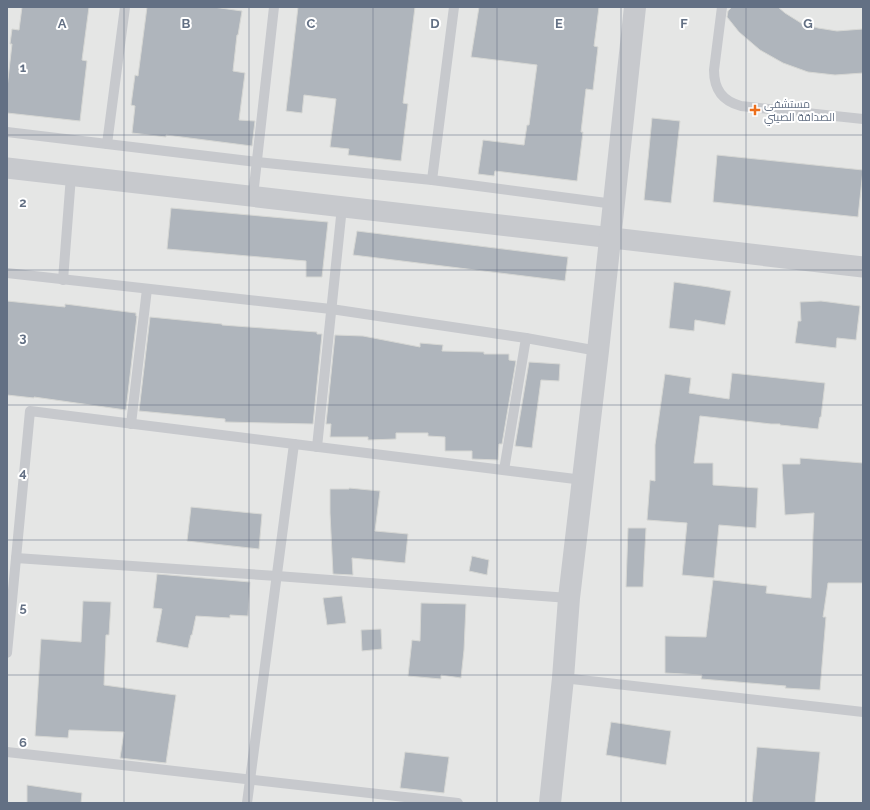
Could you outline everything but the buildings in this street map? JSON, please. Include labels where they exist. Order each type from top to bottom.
[{"type":"street","points":[[550,803],[563,678],[569,598],[598,351],[635,7]]},
{"type":"street","points":[[7,168],[863,267]]},
{"type":"lane","points":[[107,144],[125,7]]},
{"type":"lane","points":[[253,196],[274,7]]},
{"type":"lane","points":[[432,180],[454,7]]},
{"type":"lane","points":[[722,7],[714,79],[717,88],[728,101],[741,106],[863,120]]},
{"type":"lane","points":[[7,132],[257,162],[432,180],[614,204]]},
{"type":"lane","points":[[63,280],[71,176]]},
{"type":"lane","points":[[317,447],[342,207]]},
{"type":"lane","points":[[7,274],[331,310],[526,338],[598,351]]},
{"type":"lane","points":[[131,424],[147,289]]},
{"type":"lane","points":[[504,470],[526,338]]},
{"type":"lane","points":[[7,654],[30,411],[583,480]]},
{"type":"lane","points":[[247,803],[294,444]]},
{"type":"lane","points":[[16,558],[569,598]]},
{"type":"lane","points":[[563,678],[863,712]]},
{"type":"lane","points":[[7,752],[458,803]]},
{"type":"shaded area","points":[[7,7],[863,7],[863,803],[7,803]]},
{"type":"place","name":"مستشفى الصداقة الصيني","points":[[755,110]]}]
